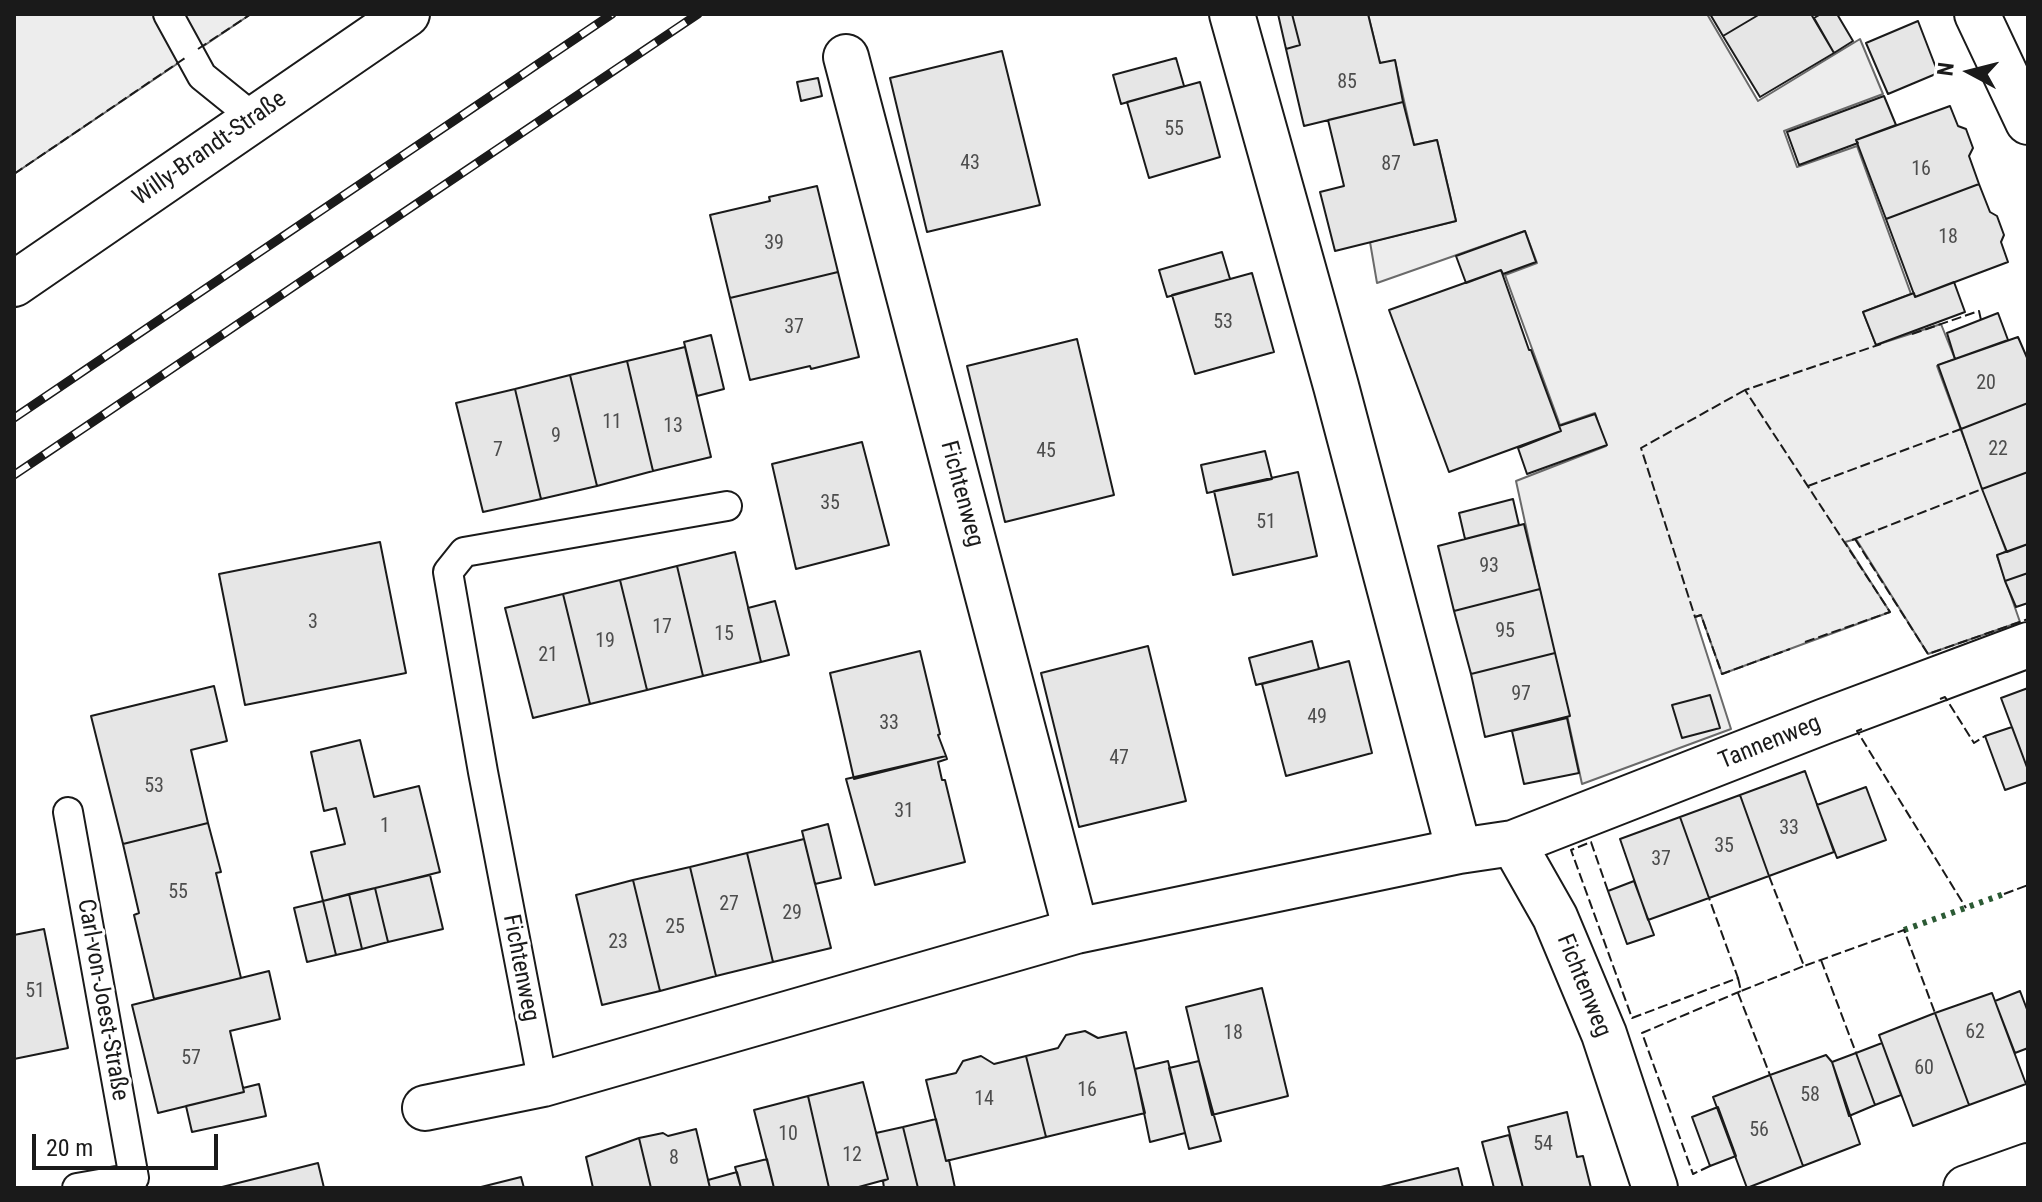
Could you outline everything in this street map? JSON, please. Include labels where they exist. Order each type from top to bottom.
[{"type":"street","name":"Willy-Brandt-Straße","points":[[14,284],[407,14]]},
{"type":"street","points":[[1232,14],[1336,386],[1459,851]]},
{"type":"street","points":[[1977,14],[2028,122]]},
{"type":"street","name":"Fichtenweg","points":[[846,57],[1076,931]]},
{"type":"street","name":"Tannenweg","points":[[1513,843],[1882,698],[2028,645]]},
{"type":"street","points":[[425,1108],[543,1084],[1076,931],[1459,851],[1513,843]]},
{"type":"street","name":"Fichtenweg","points":[[1513,843],[1555,917],[1604,1034],[1655,1188]]},
{"type":"street","points":[[1966,1188],[2028,1166]]},
{"type":"lane","points":[[168,14],[202,76],[254,118]]},
{"type":"lane","name":"Fichtenweg","points":[[543,1084],[448,572],[464,552],[727,506]]},
{"type":"lane","name":"Carl-von-Joest-Straße","points":[[68,812],[134,1178],[77,1188]]},
{"type":"shaded area","points":[[14,14],[251,14],[14,174]]},
{"type":"shaded area","points":[[1368,14],[1707,14],[1758,101],[1860,39],[1883,94],[1784,131],[1797,167],[1857,146],[1911,294],[1863,312],[1876,345],[1941,324],[1955,359],[1937,366],[2006,551],[1997,556],[2020,622],[1928,654],[1856,539],[1845,542],[1890,612],[1722,674],[1701,615],[1695,617],[1731,729],[1582,784],[1516,481],[1606,446],[1595,413],[1560,425],[1505,275],[1537,263],[1525,231],[1377,283],[1370,242],[1456,221],[1437,140],[1414,145],[1395,61],[1380,63]]},
{"type":"building","points":[[1278,14],[1292,14],[1300,45],[1286,49]]},
{"type":"building","points":[[1292,14],[1368,14],[1380,63],[1395,60],[1403,102],[1304,126],[1286,49],[1300,45]]},
{"type":"building","points":[[1710,14],[1760,14],[1723,36]]},
{"type":"building","points":[[1760,14],[1811,14],[1834,53],[1760,97],[1723,36]]},
{"type":"building","points":[[1821,14],[1837,14],[1853,41],[1834,53],[1814,18]]},
{"type":"building","points":[[1918,21],[1938,73],[1888,94],[1866,43]]},
{"type":"building","points":[[1002,51],[1040,205],[927,232],[890,78]]},
{"type":"building","points":[[1176,58],[1184,86],[1121,104],[1113,75]]},
{"type":"building","points":[[818,78],[822,96],[801,101],[797,82]]},
{"type":"building","points":[[1200,82],[1220,157],[1149,178],[1127,102]]},
{"type":"building","points":[[1884,96],[1896,125],[1799,165],[1787,132]]},
{"type":"building","points":[[1403,102],[1414,145],[1437,140],[1456,221],[1335,251],[1320,192],[1344,186],[1328,120]]},
{"type":"building","points":[[1950,106],[1958,126],[1966,129],[1973,148],[1969,156],[1979,184],[1886,219],[1856,140]]},
{"type":"building","points":[[1979,184],[1990,212],[1997,216],[2008,262],[1915,297],[1886,219]]},
{"type":"building","points":[[817,186],[838,272],[730,298],[710,215]]},
{"type":"building","points":[[1525,231],[1536,262],[1466,283],[1456,256]]},
{"type":"building","points":[[1222,252],[1230,279],[1167,297],[1159,270]]},
{"type":"building","points":[[1501,270],[1561,431],[1449,472],[1389,310]]},
{"type":"building","points":[[838,272],[859,357],[750,380],[730,298]]},
{"type":"building","points":[[1252,273],[1274,352],[1195,374],[1172,295]]},
{"type":"building","points":[[1954,282],[1965,312],[1876,345],[1863,312]]},
{"type":"building","points":[[1998,313],[2008,340],[1955,359],[1947,333]]},
{"type":"building","points":[[711,335],[724,389],[697,396],[684,342]]},
{"type":"building","points":[[2018,337],[2028,360],[2028,403],[1961,429],[1938,365]]},
{"type":"building","points":[[1077,339],[1114,495],[1005,522],[967,366]]},
{"type":"building","points":[[685,347],[711,457],[653,471],[627,361]]},
{"type":"building","points":[[627,361],[653,471],[597,486],[570,375]]},
{"type":"building","points":[[570,375],[597,486],[541,499],[515,389]]},
{"type":"building","points":[[515,389],[541,499],[483,512],[456,403]]},
{"type":"building","points":[[2028,403],[2028,472],[1982,489],[1961,429]]},
{"type":"building","points":[[1595,414],[1607,445],[1527,474],[1518,448],[1561,431],[1559,426]]},
{"type":"building","points":[[862,442],[889,545],[796,569],[772,464]]},
{"type":"building","points":[[1265,451],[1272,479],[1207,493],[1201,465]]},
{"type":"building","points":[[1298,472],[1317,556],[1233,575],[1214,491]]},
{"type":"building","points":[[2028,472],[2028,544],[2007,552],[1982,489]]},
{"type":"building","points":[[1513,499],[1519,525],[1465,539],[1459,513]]},
{"type":"building","points":[[1524,524],[1540,589],[1454,611],[1438,546]]},
{"type":"building","points":[[380,542],[406,673],[245,705],[219,574]]},
{"type":"building","points":[[2028,544],[2028,573],[2005,581],[1997,555]]},
{"type":"building","points":[[735,552],[761,662],[703,676],[677,566]]},
{"type":"building","points":[[677,566],[703,676],[647,690],[620,580]]},
{"type":"building","points":[[2028,573],[2028,603],[2016,607],[2005,581]]},
{"type":"building","points":[[620,580],[647,690],[590,704],[563,594]]},
{"type":"building","points":[[1540,589],[1555,653],[1471,674],[1454,611]]},
{"type":"building","points":[[563,594],[590,704],[533,718],[505,608]]},
{"type":"building","points":[[775,601],[789,655],[761,662],[748,608]]},
{"type":"building","points":[[1312,641],[1319,669],[1256,685],[1249,658]]},
{"type":"building","points":[[1148,646],[1186,801],[1079,827],[1041,673]]},
{"type":"building","points":[[920,651],[938,735],[946,756],[854,779],[830,673]]},
{"type":"building","points":[[1555,653],[1570,716],[1485,737],[1471,674]]},
{"type":"building","points":[[1349,661],[1372,753],[1286,776],[1262,684]]},
{"type":"building","points":[[214,686],[227,741],[191,750],[208,823],[123,844],[91,716]]},
{"type":"building","points":[[2028,688],[2028,770],[2001,698]]},
{"type":"building","points":[[1710,695],[1720,728],[1682,738],[1672,705]]},
{"type":"building","points":[[1567,718],[1579,773],[1524,784],[1512,731]]},
{"type":"building","points":[[2012,727],[2028,770],[2028,782],[2005,790],[1985,736]]},
{"type":"building","points":[[360,740],[374,797],[419,786],[440,872],[323,901],[311,852],[345,844],[336,808],[324,811],[311,752]]},
{"type":"building","points":[[946,756],[947,759],[938,762],[965,862],[875,885],[846,779]]},
{"type":"building","points":[[1805,771],[1834,852],[1769,876],[1740,795]]},
{"type":"building","points":[[1866,787],[1886,840],[1837,858],[1817,805]]},
{"type":"building","points":[[1740,795],[1769,876],[1709,898],[1680,817]]},
{"type":"building","points":[[1680,817],[1709,898],[1648,920],[1620,839]]},
{"type":"building","points":[[208,823],[221,872],[216,873],[241,978],[154,999],[134,915],[139,913],[123,844]]},
{"type":"building","points":[[828,824],[841,878],[815,884],[802,831]]},
{"type":"building","points":[[804,839],[831,948],[773,962],[747,853]]},
{"type":"building","points":[[747,853],[773,962],[716,976],[690,867]]},
{"type":"building","points":[[690,867],[716,976],[660,991],[633,880]]},
{"type":"building","points":[[430,875],[443,929],[388,942],[375,888]]},
{"type":"building","points":[[633,880],[660,991],[602,1005],[576,895]]},
{"type":"building","points":[[1634,881],[1654,935],[1627,944],[1608,891]]},
{"type":"building","points":[[375,888],[388,942],[362,949],[349,894]]},
{"type":"building","points":[[349,894],[362,949],[336,955],[323,901]]},
{"type":"building","points":[[323,901],[336,955],[307,962],[294,908]]},
{"type":"building","points":[[44,929],[68,1048],[14,1059],[14,935]]},
{"type":"building","points":[[269,971],[280,1019],[230,1031],[244,1092],[158,1113],[132,1005]]},
{"type":"building","points":[[1262,988],[1288,1096],[1212,1115],[1186,1007]]},
{"type":"building","points":[[2020,991],[2028,1012],[2028,1048],[2015,1053],[1995,1001]]},
{"type":"building","points":[[1992,993],[2026,1084],[1969,1105],[1935,1013]]},
{"type":"building","points":[[1935,1013],[1969,1105],[1913,1126],[1879,1035]]},
{"type":"building","points":[[1085,1031],[1098,1038],[1126,1032],[1145,1113],[1046,1137],[1026,1056],[1058,1048],[1066,1035]]},
{"type":"building","points":[[1882,1043],[1901,1095],[1875,1105],[1856,1053]]},
{"type":"building","points":[[1856,1053],[1875,1105],[1849,1116],[1832,1062]]},
{"type":"building","points":[[1826,1055],[1832,1062],[1860,1144],[1803,1166],[1770,1075]]},
{"type":"building","points":[[981,1056],[994,1064],[1026,1056],[1046,1137],[946,1161],[926,1080],[956,1073],[963,1061]]},
{"type":"building","points":[[1168,1061],[1185,1133],[1150,1142],[1135,1069]]},
{"type":"building","points":[[1199,1061],[1221,1141],[1189,1149],[1169,1068]]},
{"type":"building","points":[[1770,1075],[1803,1166],[1747,1188],[1713,1097]]},
{"type":"building","points":[[863,1082],[888,1179],[855,1188],[829,1188],[808,1096]]},
{"type":"building","points":[[259,1084],[266,1116],[192,1132],[186,1106],[244,1092],[243,1088]]},
{"type":"building","points":[[808,1096],[829,1188],[774,1188],[754,1110]]},
{"type":"building","points":[[1718,1107],[1736,1156],[1710,1166],[1692,1117]]},
{"type":"building","points":[[1567,1112],[1577,1157],[1583,1156],[1591,1188],[1523,1188],[1508,1127]]},
{"type":"building","points":[[936,1119],[955,1188],[918,1188],[903,1127]]},
{"type":"building","points":[[903,1127],[918,1188],[884,1188],[883,1181],[888,1179],[876,1133]]},
{"type":"building","points":[[696,1129],[710,1188],[651,1188],[639,1138],[663,1133],[668,1136]]},
{"type":"building","points":[[1509,1135],[1523,1188],[1494,1188],[1482,1142]]},
{"type":"building","points":[[639,1138],[651,1188],[593,1188],[586,1157]]},
{"type":"building","points":[[767,1159],[774,1188],[741,1188],[735,1167]]},
{"type":"building","points":[[318,1163],[324,1188],[218,1188]]},
{"type":"building","points":[[1458,1168],[1463,1188],[1377,1188]]},
{"type":"building","points":[[737,1172],[741,1188],[710,1188],[708,1180]]},
{"type":"building","points":[[521,1177],[524,1188],[477,1188]]},
{"type":"railway","points":[[14,418],[612,14]]},
{"type":"railway","points":[[14,475],[698,14]]},
{"type":"hedge","points":[[1904,930],[2004,894]]},
{"type":"fence","points":[[198,49],[251,14]]},
{"type":"fence","points":[[14,174],[185,58]]},
{"type":"fence","points":[[1912,334],[1979,311],[1981,320]]},
{"type":"fence","points":[[1805,642],[1890,612],[1745,390],[1881,344]]},
{"type":"fence","points":[[1745,390],[1641,448],[1695,617],[1701,615],[1722,674],[1790,649]]},
{"type":"fence","points":[[1808,486],[1961,429]]},
{"type":"fence","points":[[1852,540],[1982,489]]},
{"type":"fence","points":[[1855,539],[1928,654],[2028,619]]},
{"type":"fence","points":[[1940,699],[1945,697],[1974,743],[1985,736]]},
{"type":"fence","points":[[1862,729],[1857,731],[1966,908]]},
{"type":"fence","points":[[1608,891],[1591,842],[1571,850],[1632,1018],[1738,978],[1709,898]]},
{"type":"fence","points":[[1769,876],[1804,966],[1904,930],[1935,1013]]},
{"type":"fence","points":[[2004,894],[2028,885]]},
{"type":"fence","points":[[1821,960],[1856,1053]]},
{"type":"fence","points":[[1738,978],[1741,991],[1804,966]]},
{"type":"fence","points":[[1710,1166],[1693,1174],[1642,1033],[1741,991]]},
{"type":"fence","points":[[1738,993],[1770,1075]]}]
